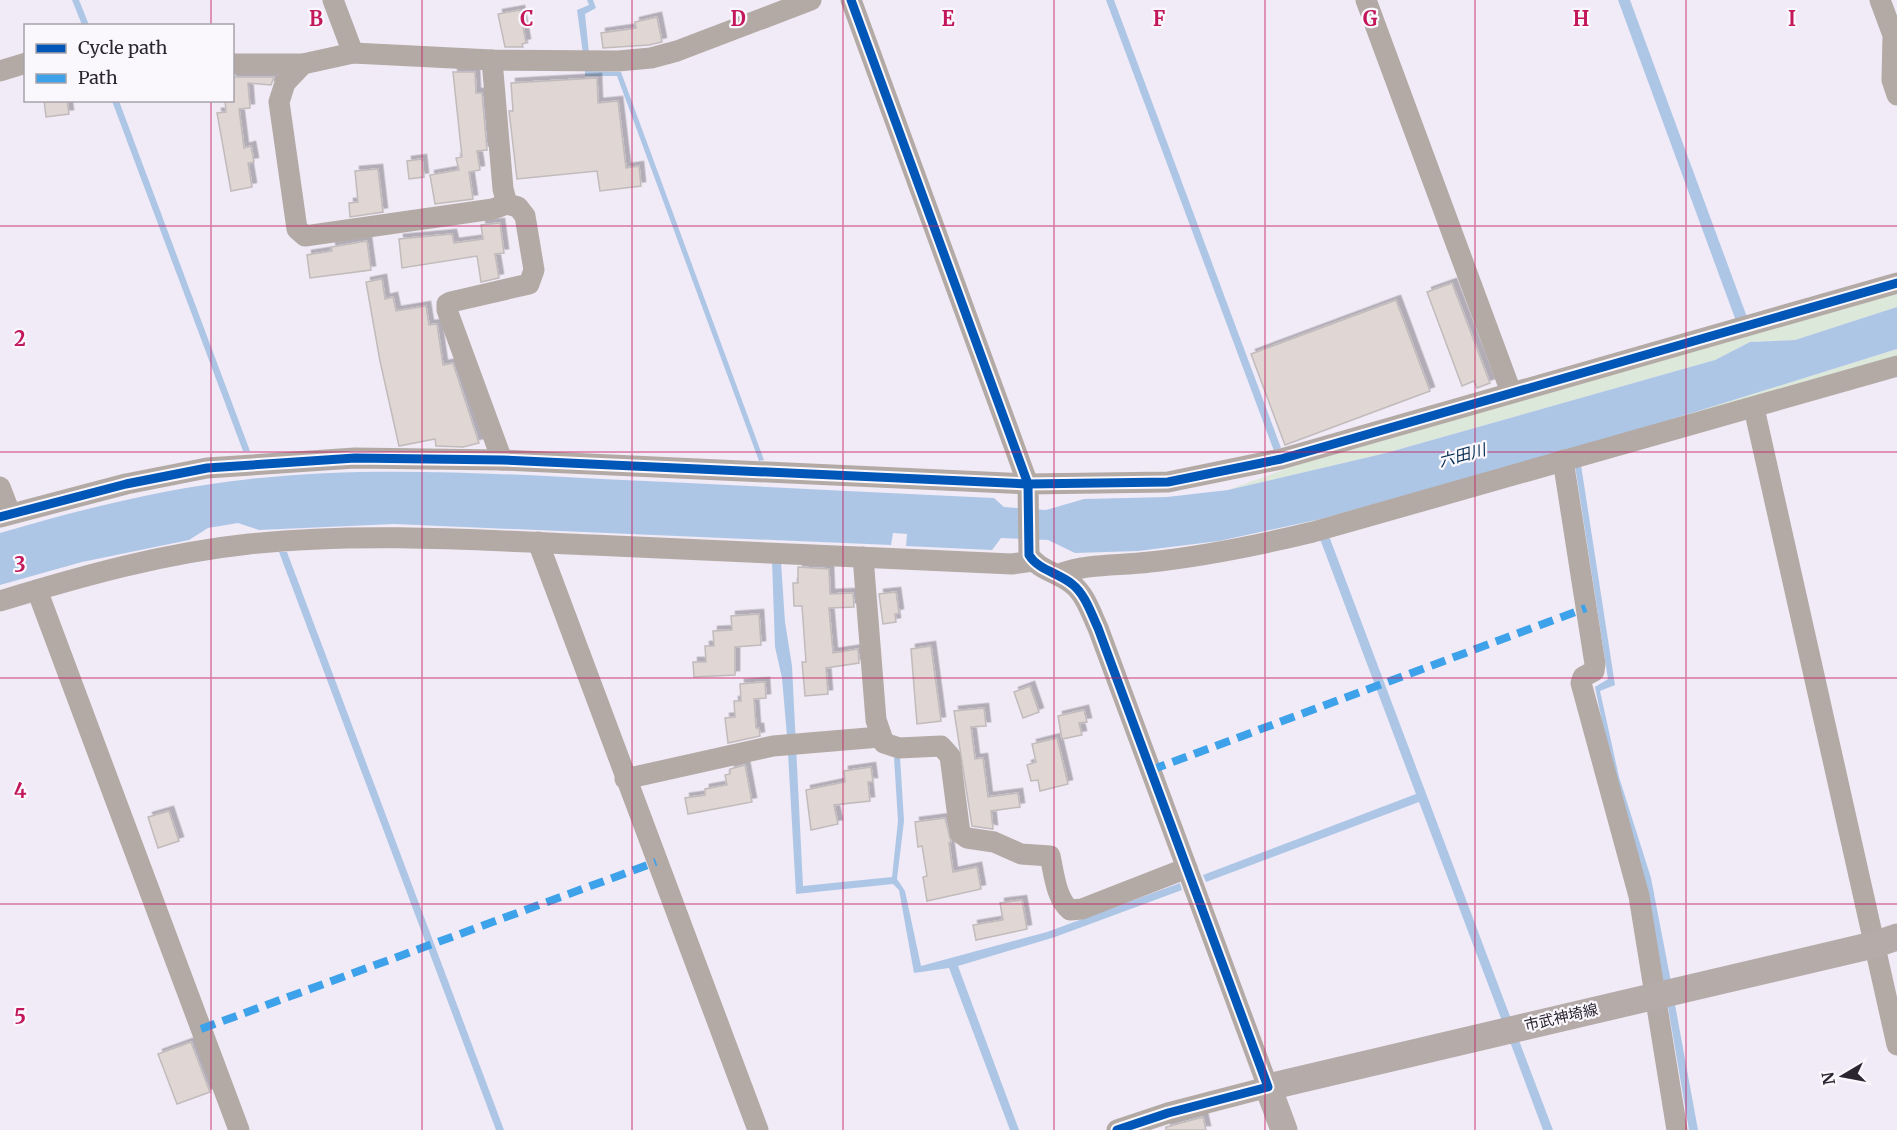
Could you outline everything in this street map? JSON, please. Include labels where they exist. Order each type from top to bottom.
[{"type":"main road","name":"市武神埼線","points":[[1268,1087],[1885,940]]},
{"type":"main road","points":[[1268,1087],[1284,1130]]},
{"type":"street","points":[[333,0],[353,53]]},
{"type":"street","points":[[234,64],[303,64],[353,53],[492,60],[618,61],[651,58],[677,51],[811,0]]},
{"type":"street","points":[[851,0],[1029,494],[1030,554]]},
{"type":"street","points":[[1366,0],[1511,392]]},
{"type":"street","points":[[1880,0],[1893,35],[1892,80],[1897,95]]},
{"type":"street","points":[[492,60],[503,189],[507,204]]},
{"type":"street","points":[[0,70],[24,64]]},
{"type":"street","points":[[303,64],[285,83],[279,102],[297,229],[305,236],[507,204],[518,207],[525,216],[534,270],[529,284],[447,304],[502,460]]},
{"type":"street","points":[[0,487],[5,515],[126,484],[207,468],[355,458],[502,460],[1029,494],[1168,482],[1281,459],[1897,283]]},
{"type":"street","points":[[1059,574],[1080,566],[1148,562],[1239,550],[1313,532],[1897,366]]},
{"type":"street","points":[[1754,408],[1885,940],[1897,1045]]},
{"type":"street","points":[[1563,460],[1595,664],[1594,670],[1582,677],[1581,683],[1639,896],[1677,1130]]},
{"type":"street","points":[[0,601],[136,563],[249,544],[352,539],[538,542],[1012,564],[1030,554]]},
{"type":"street","points":[[538,542],[758,1130]]},
{"type":"street","points":[[1030,554],[1074,585],[1086,602],[1098,628],[1268,1087],[1168,1113],[1117,1130]]},
{"type":"street","points":[[863,557],[876,720],[880,737],[884,744],[899,748],[941,746],[946,749],[950,756],[960,833],[967,838],[994,842],[1020,854],[1050,856],[1060,895],[1064,905],[1070,910],[1082,909],[1187,868]]},
{"type":"street","points":[[37,590],[239,1130]]},
{"type":"street","points":[[625,779],[792,745],[880,737]]},
{"type":"green space","points":[[1897,292],[1897,307],[1795,340],[1750,342],[1715,360],[1386,453],[1228,490],[1291,467]]},
{"type":"green space","points":[[1897,349],[1897,356],[1631,432]]},
{"type":"water","points":[[72,0],[79,0],[89,24],[82,24]]},
{"type":"water","points":[[587,0],[593,0],[596,8],[585,14],[589,53],[583,54],[577,10],[589,5]]},
{"type":"water","points":[[1106,0],[1114,0],[1281,448],[1274,451]]},
{"type":"water","points":[[1618,0],[1630,0],[1747,317],[1736,321]]},
{"type":"water","points":[[585,71],[621,72],[764,460],[759,461],[617,76],[585,76]]},
{"type":"water","points":[[112,102],[119,102],[250,451],[243,451]]},
{"type":"water","name":"六田川","points":[[1897,307],[1897,349],[1631,432],[1321,519],[1219,541],[1138,551],[1075,553],[1048,540],[1001,538],[992,550],[906,546],[907,534],[893,533],[891,545],[394,524],[259,530],[238,523],[208,528],[189,540],[82,562],[0,585],[0,533],[155,494],[218,483],[293,475],[426,472],[515,475],[994,498],[1004,507],[1046,510],[1084,499],[1167,497],[1228,490],[1386,453],[1715,360],[1750,342],[1795,340]]},
{"type":"water","points":[[1581,465],[1615,685],[1600,691],[1619,777],[1651,878],[1671,982],[1663,984],[1613,775],[1595,687],[1608,679],[1575,466]]},
{"type":"water","points":[[1329,536],[1511,1019],[1502,1021],[1419,802],[1206,882],[1203,875],[1416,794],[1320,539]]},
{"type":"water","points":[[279,552],[287,552],[504,1130],[496,1130]]},
{"type":"water","points":[[772,561],[781,562],[785,622],[792,666],[803,886],[892,877],[898,821],[894,758],[900,757],[904,821],[897,879],[905,891],[921,966],[1047,932],[1180,883],[1182,890],[1055,937],[958,966],[1019,1130],[1010,1130],[949,968],[914,973],[899,890],[893,884],[796,894],[787,736],[782,678],[775,647]]},
{"type":"water","points":[[1674,999],[1698,1130],[1689,1130],[1667,1001]]},
{"type":"water","points":[[1518,1038],[1553,1130],[1543,1130],[1509,1039]]},
{"type":"building","points":[[520,10],[526,43],[522,44],[523,47],[505,47],[498,14]]},
{"type":"building","points":[[657,17],[662,42],[603,48],[601,33],[636,28],[635,22]]},
{"type":"building","points":[[453,72],[475,72],[476,93],[482,93],[487,150],[477,151],[480,170],[469,172],[473,199],[435,204],[430,175],[459,170],[456,158],[462,157]]},
{"type":"building","points":[[234,77],[274,77],[271,85],[248,83],[250,108],[239,109],[244,148],[251,146],[254,162],[248,163],[252,187],[231,191],[217,113],[226,112],[225,102],[234,102]]},
{"type":"building","points":[[597,78],[598,103],[618,101],[626,168],[639,166],[641,186],[600,191],[597,171],[517,179],[509,111],[513,111],[511,83]]},
{"type":"building","points":[[44,102],[67,102],[69,114],[46,117]]},
{"type":"building","points":[[422,159],[424,177],[409,179],[407,161]]},
{"type":"building","points":[[378,169],[383,212],[350,217],[349,203],[358,202],[355,171]]},
{"type":"building","points":[[500,223],[504,253],[495,254],[499,278],[481,282],[477,256],[402,268],[399,239],[452,234],[454,243],[483,239],[481,225]]},
{"type":"building","points":[[367,241],[371,270],[310,278],[307,255],[332,251],[331,247]]},
{"type":"building","points":[[382,279],[385,299],[393,297],[396,311],[426,306],[429,325],[437,324],[443,365],[453,363],[479,443],[463,447],[436,446],[435,439],[399,446],[380,361],[366,282]]},
{"type":"building","points":[[1452,283],[1490,383],[1477,388],[1474,381],[1462,386],[1427,292]]},
{"type":"building","points":[[1396,300],[1430,391],[1285,445],[1251,354]]},
{"type":"building","points":[[798,567],[829,569],[830,594],[853,593],[854,607],[829,608],[833,653],[858,649],[859,663],[826,668],[828,694],[805,696],[802,662],[806,662],[802,606],[794,606],[793,583],[798,583]]},
{"type":"building","points":[[896,592],[899,613],[895,614],[896,622],[883,624],[879,594]]},
{"type":"building","points":[[759,614],[761,645],[735,647],[735,675],[694,677],[693,662],[706,662],[705,646],[714,646],[713,631],[732,630],[731,616]]},
{"type":"building","points":[[931,646],[941,721],[917,724],[911,649]]},
{"type":"building","points":[[765,682],[766,698],[754,699],[756,728],[759,728],[760,736],[728,743],[725,718],[735,717],[734,701],[741,701],[740,684]]},
{"type":"building","points":[[1030,686],[1039,712],[1023,718],[1014,692]]},
{"type":"building","points":[[984,708],[986,726],[971,727],[975,759],[983,758],[988,797],[1018,793],[1020,807],[991,811],[993,829],[972,826],[954,711]]},
{"type":"building","points":[[1084,710],[1087,722],[1079,723],[1082,735],[1062,739],[1058,716]]},
{"type":"building","points":[[1057,738],[1068,784],[1040,791],[1038,780],[1031,781],[1027,765],[1036,762],[1032,744]]},
{"type":"building","points":[[745,765],[752,802],[688,814],[685,798],[705,795],[705,789],[727,785],[725,775],[730,774],[730,769]]},
{"type":"building","points":[[871,767],[873,782],[868,782],[870,801],[834,805],[838,824],[811,830],[806,790],[845,782],[844,771]]},
{"type":"building","points":[[169,811],[179,841],[158,848],[148,817]]},
{"type":"building","points":[[945,818],[951,842],[949,843],[953,872],[977,867],[981,889],[927,901],[923,877],[927,876],[922,846],[918,847],[915,822]]},
{"type":"building","points":[[1022,900],[1027,929],[976,940],[973,925],[1003,920],[1000,903]]},
{"type":"building","points":[[191,1042],[210,1092],[177,1104],[158,1054]]},
{"type":"building","points":[[1203,1117],[1206,1130],[1166,1130],[1166,1127]]},
{"type":"marked path","points":[[1151,770],[1586,608]]},
{"type":"marked path","points":[[201,1029],[656,862]]},
{"type":"cycle path","points":[[851,0],[1028,484],[1029,555],[1043,568],[1072,584],[1081,593],[1090,610],[1268,1087],[1168,1113],[1117,1130]]},
{"type":"cycle path","points":[[0,517],[126,484],[207,468],[355,458],[502,460],[1028,484],[1168,482],[1281,459],[1897,283]]}]
